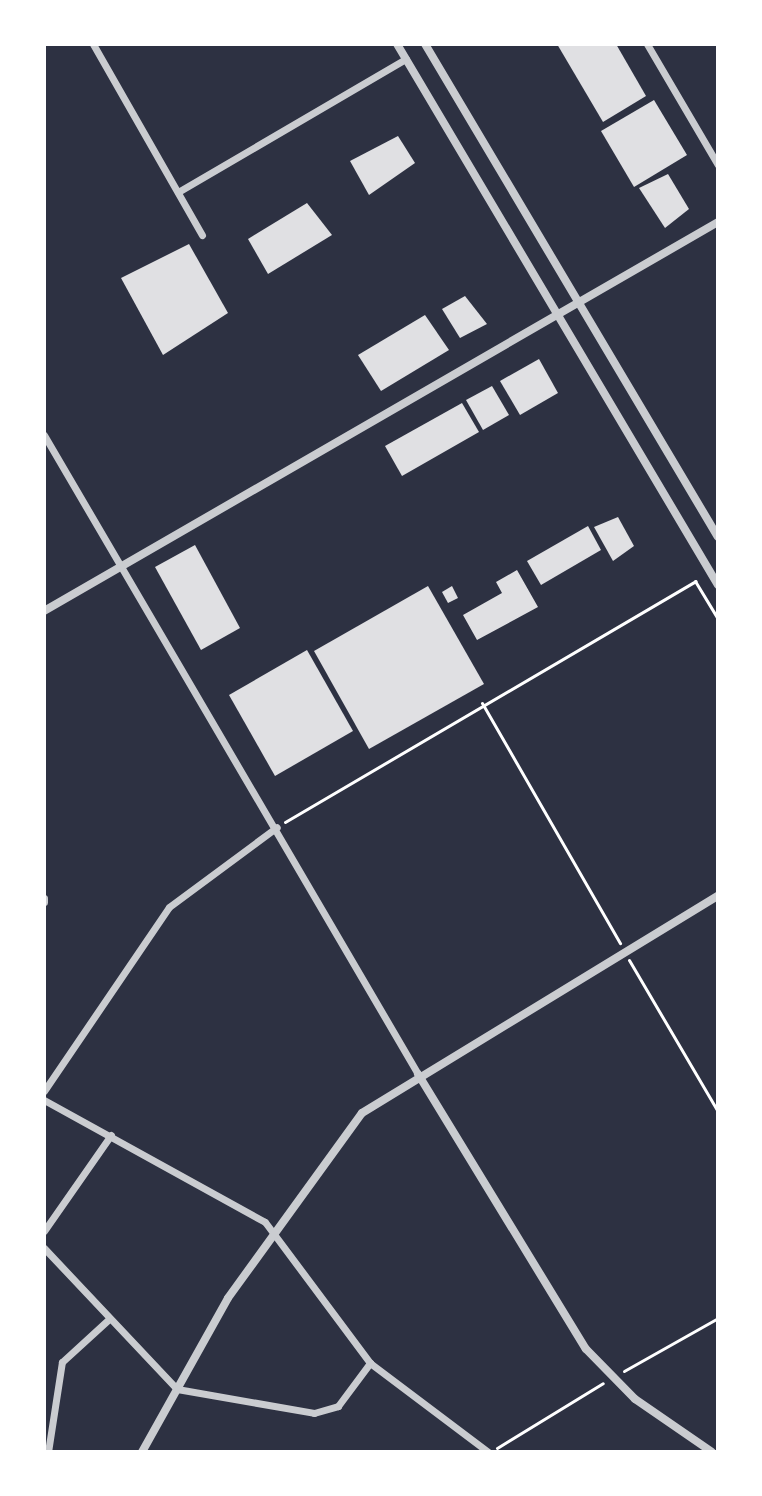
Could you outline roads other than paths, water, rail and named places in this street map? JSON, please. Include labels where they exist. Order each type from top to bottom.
[{"type":"street","points":[[93,44],[202,235]]},
{"type":"street","points":[[397,44],[718,585]]},
{"type":"street","points":[[425,44],[718,537]]},
{"type":"street","points":[[647,44],[718,165]]},
{"type":"street","points":[[178,192],[406,59]]},
{"type":"street","points":[[44,611],[718,222]]},
{"type":"street","points":[[44,435],[277,827],[418,1074],[586,1349],[635,1399],[712,1452]]},
{"type":"street","points":[[44,1091],[169,907],[277,827]]},
{"type":"street","points":[[142,1452],[273,1233],[362,1113],[418,1074],[718,896]]},
{"type":"street","points":[[44,1100],[251,1212],[273,1233],[370,1363],[488,1452]]},
{"type":"street","points":[[44,1231],[111,1135]]},
{"type":"street","points":[[44,1248],[108,1320],[177,1389],[314,1413],[338,1406],[370,1363]]},
{"type":"street","points":[[48,1452],[62,1362],[108,1320]]}]
